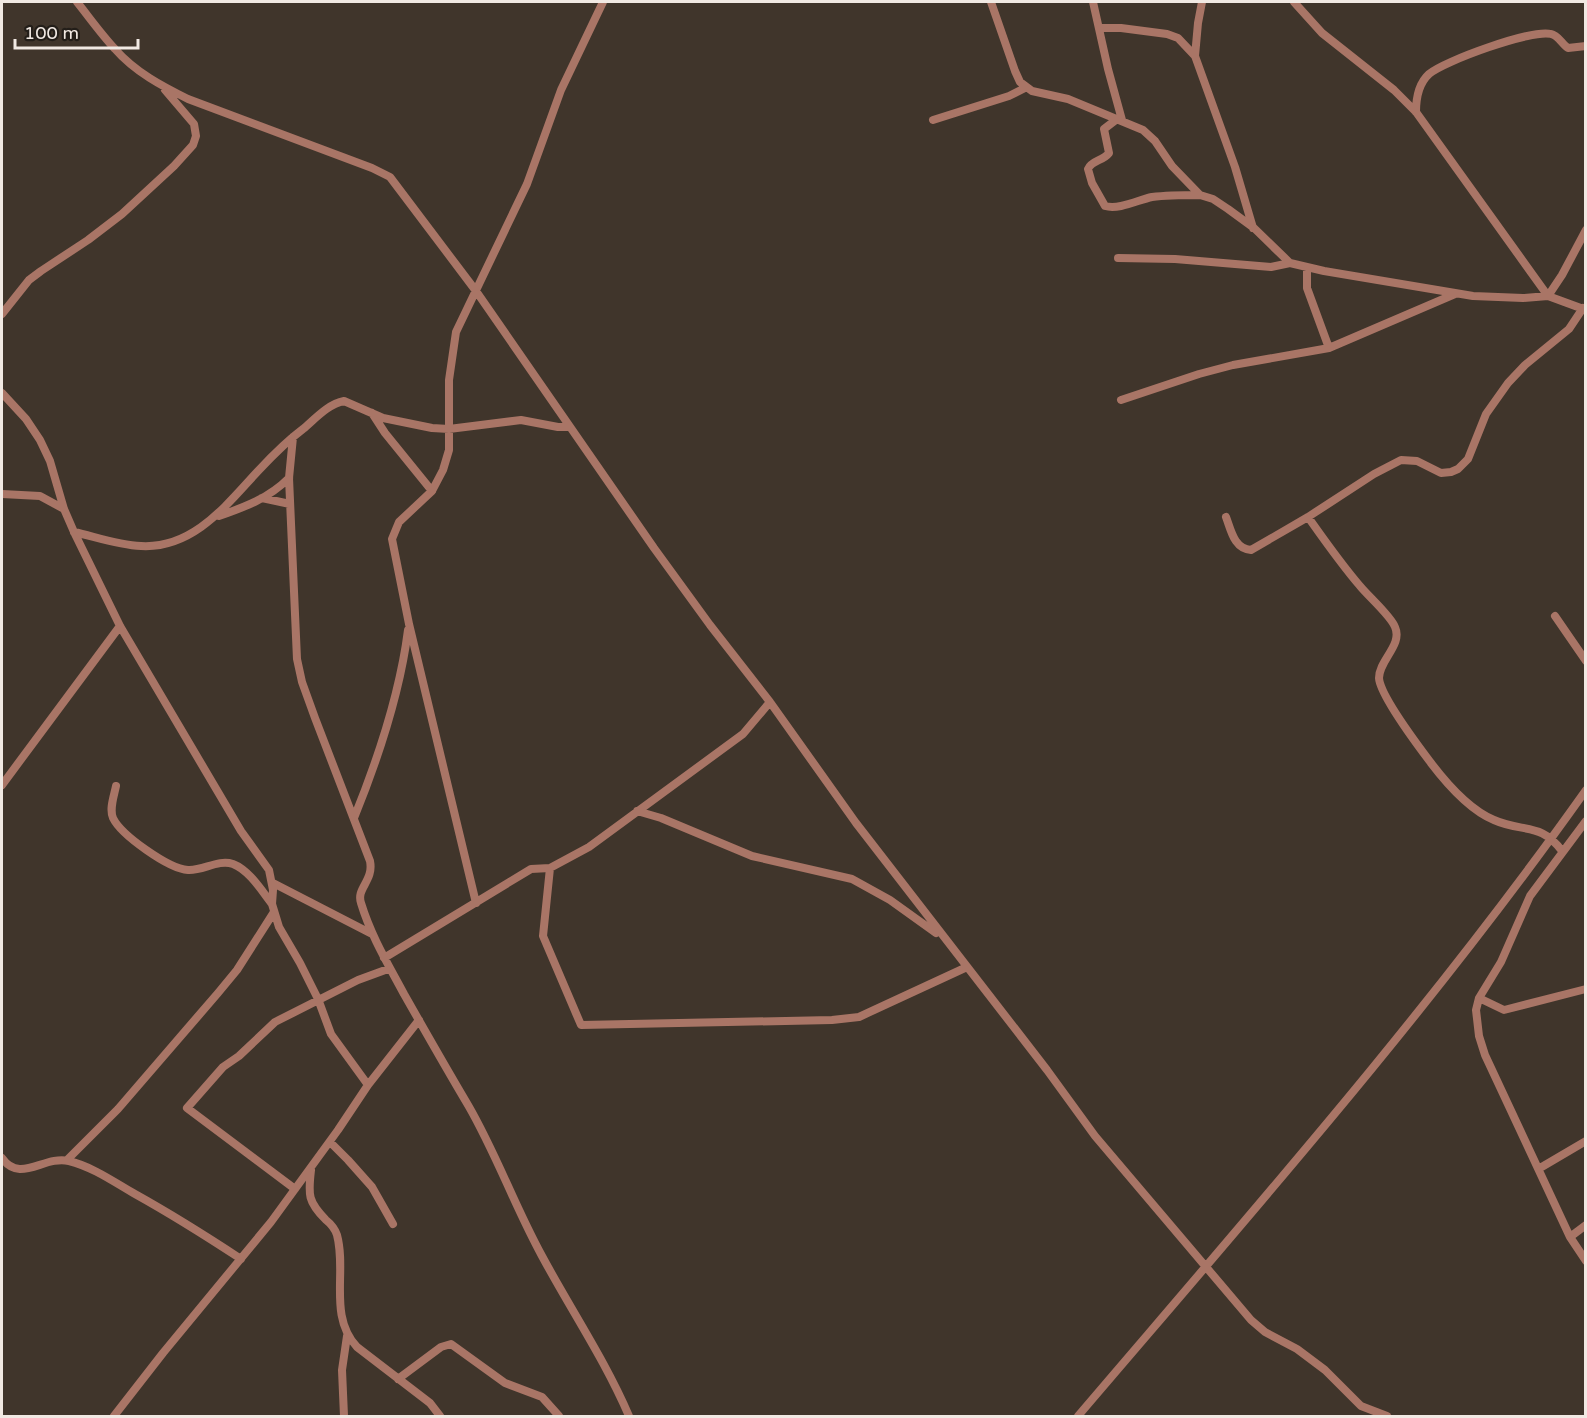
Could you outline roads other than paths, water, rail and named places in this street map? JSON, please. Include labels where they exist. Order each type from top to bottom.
[{"type":"street","points":[[77,2],[116,50],[162,87],[390,177],[476,291],[710,625],[770,702],[850,814],[1095,1136],[1257,1326],[1297,1349],[1325,1370],[1361,1406],[1387,1416]]},
{"type":"street","points":[[476,903],[409,624],[392,539],[399,522],[432,491],[441,476],[449,450],[449,380],[456,333],[527,184],[561,90],[603,2]]},
{"type":"street","points":[[991,2],[1015,71],[1025,88],[1032,92],[1068,99],[1149,135],[1172,166],[1200,195]]},
{"type":"street","points":[[1095,2],[1119,120]]},
{"type":"street","points":[[1195,56],[1198,22],[1203,2]]},
{"type":"street","points":[[1294,2],[1328,38],[1389,85],[1416,112],[1548,296]]},
{"type":"street","points":[[1099,28],[1121,28],[1167,34],[1178,38],[1195,56],[1235,167],[1254,228]]},
{"type":"street","points":[[1416,112],[1419,86],[1429,74],[1451,62],[1511,40],[1544,33],[1554,35],[1568,48],[1586,46]]},
{"type":"street","points":[[2,314],[29,280],[122,214],[193,145],[196,136],[194,124],[162,87]]},
{"type":"street","points":[[933,120],[1009,96],[1025,88]]},
{"type":"street","points":[[1119,120],[1104,129],[1108,153],[1104,158],[1091,164],[1088,169],[1092,183],[1105,206],[1112,207],[1174,195],[1200,195],[1213,199],[1254,228],[1290,263]]},
{"type":"street","points":[[1548,296],[1586,230]]},
{"type":"street","points":[[1118,258],[1187,260],[1271,267],[1290,263],[1456,294],[1492,298],[1548,296],[1584,309],[1569,329],[1533,358],[1508,383],[1486,414],[1468,459],[1458,469],[1441,473],[1417,461],[1401,460],[1374,474],[1258,548],[1247,550],[1236,542],[1226,517]]},
{"type":"street","points":[[1307,267],[1307,288],[1329,348]]},
{"type":"street","points":[[1121,400],[1233,365],[1329,348],[1456,294]]},
{"type":"street","points":[[2,393],[26,419],[40,440],[50,461],[64,509],[120,626],[241,831],[269,870],[273,883],[273,908],[279,927],[318,999],[331,1034],[368,1085]]},
{"type":"street","points":[[74,532],[129,545],[152,546],[185,536],[206,525],[293,437],[339,402],[349,402],[383,418],[432,428],[449,429],[521,420],[570,427]]},
{"type":"street","points":[[371,412],[432,491]]},
{"type":"street","points":[[293,437],[289,478],[297,659],[308,700],[371,867],[360,899],[372,934],[388,969],[484,1133],[541,1255],[609,1373],[629,1416]]},
{"type":"street","points":[[216,516],[262,498],[289,478]]},
{"type":"street","points":[[2,494],[40,496],[64,509]]},
{"type":"street","points":[[262,498],[290,504]]},
{"type":"street","points":[[1308,517],[1356,582],[1396,628],[1396,640],[1380,669],[1380,682],[1392,705],[1430,761],[1444,779],[1486,816],[1502,823],[1545,833],[1562,851]]},
{"type":"street","points":[[1555,616],[1586,661]]},
{"type":"street","points":[[354,818],[371,774],[405,660],[409,624]]},
{"type":"street","points":[[2,785],[120,626]]},
{"type":"street","points":[[384,958],[531,869],[550,868],[589,847],[743,734],[770,702]]},
{"type":"street","points":[[116,786],[112,809],[115,821],[149,852],[173,867],[184,870],[220,863],[233,864],[246,874],[273,908]]},
{"type":"street","points":[[1077,1416],[1268,1195],[1429,998],[1586,790]]},
{"type":"street","points":[[637,811],[661,818],[752,856],[852,879],[890,900],[948,942]]},
{"type":"street","points":[[1586,821],[1530,896],[1501,962],[1479,998],[1476,1020],[1485,1055],[1540,1168],[1570,1237],[1586,1261]]},
{"type":"street","points":[[550,868],[543,936],[581,1024],[832,1020],[859,1017],[967,967]]},
{"type":"street","points":[[273,883],[372,934]]},
{"type":"street","points":[[67,1160],[118,1109],[219,993],[237,970],[273,908]]},
{"type":"street","points":[[295,1189],[187,1108],[223,1067],[239,1056],[275,1022],[368,975],[388,969]]},
{"type":"street","points":[[1479,998],[1504,1010],[1586,989]]},
{"type":"street","points":[[114,1416],[295,1189],[368,1085],[419,1020]]},
{"type":"street","points":[[1540,1168],[1586,1141]]},
{"type":"street","points":[[330,1142],[372,1187],[393,1224]]},
{"type":"street","points":[[2,1158],[9,1167],[19,1170],[45,1162],[67,1160],[98,1172],[204,1234],[241,1259]]},
{"type":"street","points":[[312,1166],[311,1202],[336,1233],[339,1250],[340,1313],[347,1336],[342,1370],[344,1416]]},
{"type":"street","points":[[1570,1237],[1586,1225]]},
{"type":"street","points":[[347,1336],[357,1347],[430,1403],[440,1416]]},
{"type":"street","points":[[398,1379],[441,1347],[451,1344],[505,1383],[543,1396],[559,1416]]}]
